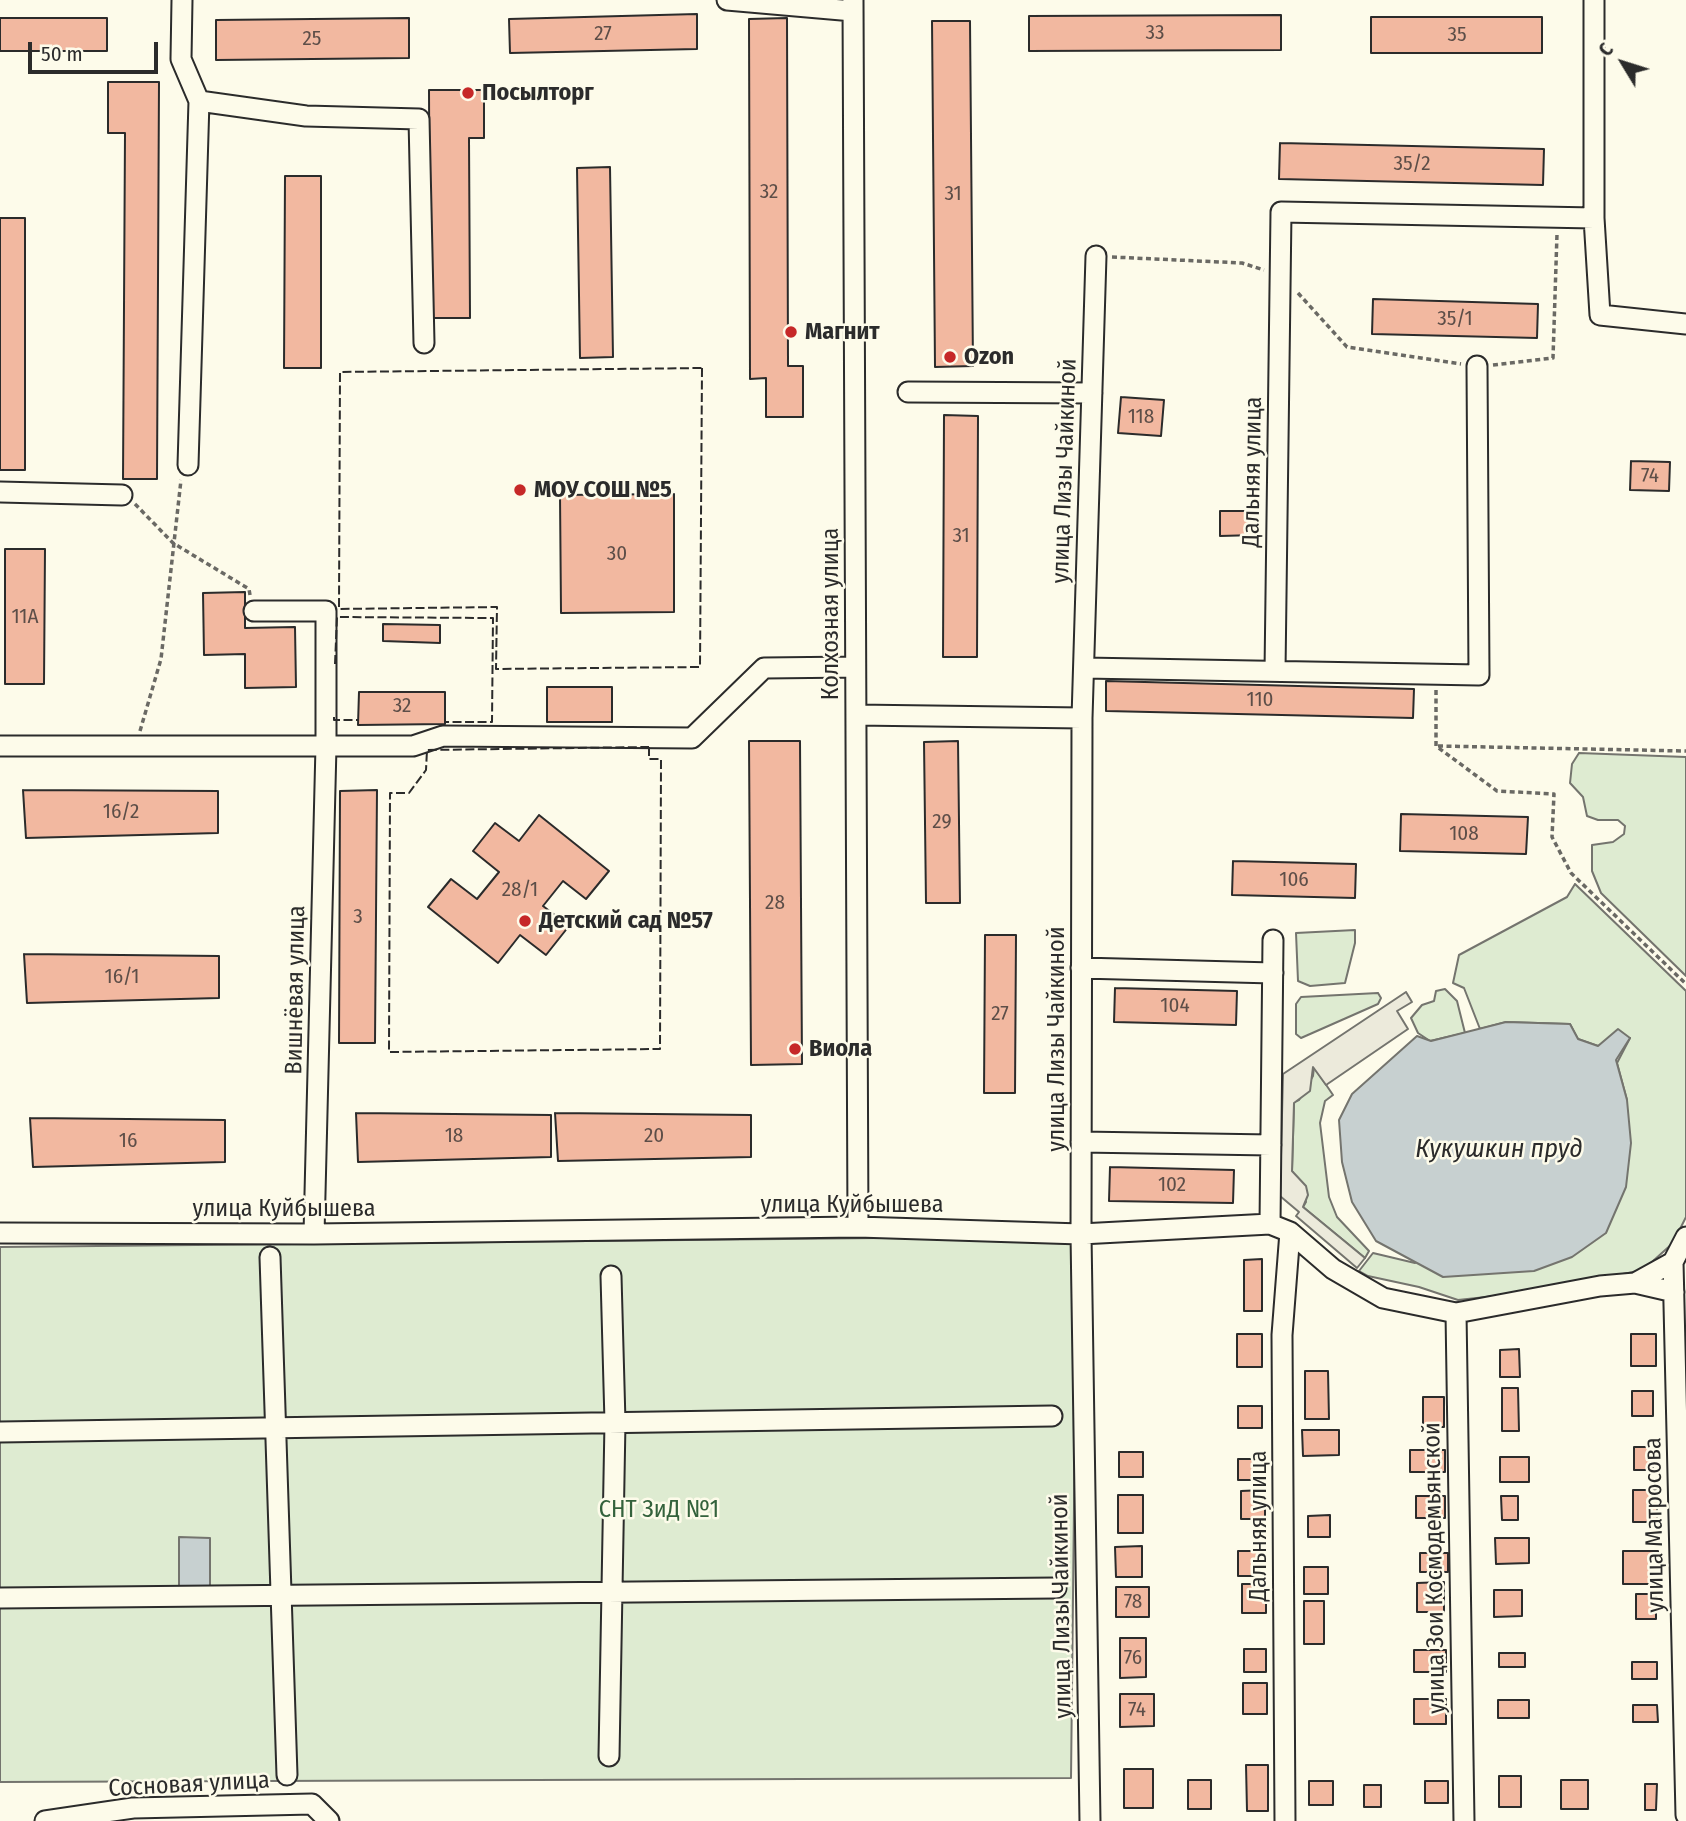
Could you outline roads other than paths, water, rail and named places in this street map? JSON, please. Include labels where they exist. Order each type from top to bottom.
[{"type":"street","points":[[182,0],[181,59],[199,100],[188,465]]},
{"type":"street","points":[[727,0],[853,6]]},
{"type":"street","points":[[1594,0],[1594,218],[1600,315],[1686,324]]},
{"type":"street","name":"Колхозная улица","points":[[853,6],[858,1227]]},
{"type":"street","points":[[199,100],[306,116],[419,119],[424,343]]},
{"type":"street","name":"Дальняя улица","points":[[1275,671],[1281,212],[1594,218]]},
{"type":"street","name":"улица Лизы Чайкиной","points":[[1090,1821],[1081,1234],[1082,718],[1096,256]]},
{"type":"street","points":[[1084,667],[1479,675],[1477,366]]},
{"type":"street","points":[[908,391],[1092,393]]},
{"type":"street","points":[[0,492],[122,495]]},
{"type":"street","name":"Вишнёвая улица","points":[[254,611],[326,611],[326,746],[314,1234]]},
{"type":"street","points":[[0,746],[413,746],[443,736],[692,738],[764,668],[856,667]]},
{"type":"street","points":[[856,715],[1082,718]]},
{"type":"street","points":[[1270,1224],[1273,940]]},
{"type":"street","points":[[1082,968],[1273,973]]},
{"type":"street","points":[[1081,1142],[1271,1145]]},
{"type":"street","name":"улица Куйбышева","points":[[0,1233],[314,1234],[858,1227],[1081,1234],[1270,1224],[1290,1232],[1333,1269],[1383,1298],[1456,1314],[1600,1286],[1635,1283],[1674,1292]]},
{"type":"street","name":"Дальняя улица","points":[[1285,1821],[1282,1335],[1290,1232]]},
{"type":"street","name":"улица Матросова","points":[[1686,1237],[1673,1262],[1686,1815]]},
{"type":"street","points":[[270,1257],[287,1775]]},
{"type":"street","points":[[1635,1283],[1673,1262]]},
{"type":"street","points":[[609,1756],[615,1422],[611,1276]]},
{"type":"street","name":"улица Зои Космодемьянской","points":[[1456,1314],[1464,1821]]},
{"type":"street","points":[[0,1432],[1052,1416]]},
{"type":"street","points":[[0,1598],[1056,1588]]},
{"type":"street","name":"Сосновая улица","points":[[45,1821],[133,1808],[312,1804],[329,1821]]},
{"type":"water","name":"Кукушкин пруд","points":[[1506,1022],[1570,1024],[1578,1039],[1598,1046],[1618,1029],[1630,1038],[1616,1060],[1627,1100],[1631,1143],[1626,1187],[1606,1233],[1572,1257],[1534,1271],[1443,1277],[1376,1241],[1352,1202],[1342,1162],[1339,1120],[1352,1094],[1417,1036],[1431,1041]]},
{"type":"water","points":[[179,1537],[210,1538],[210,1596],[179,1597]]},
{"type":"place","name":"Посылторг","points":[[468,93]]},
{"type":"place","name":"Магнит","points":[[791,332]]},
{"type":"place","name":"Ozon","points":[[950,357]]},
{"type":"place","name":"МОУ СОШ №5","points":[[520,490]]},
{"type":"place","name":"Детский сад №57","points":[[525,921]]},
{"type":"place","name":"Виола","points":[[795,1049]]},
{"type":"park label","name":"СНТ ЗиД №1","points":[[659,1510]]}]
